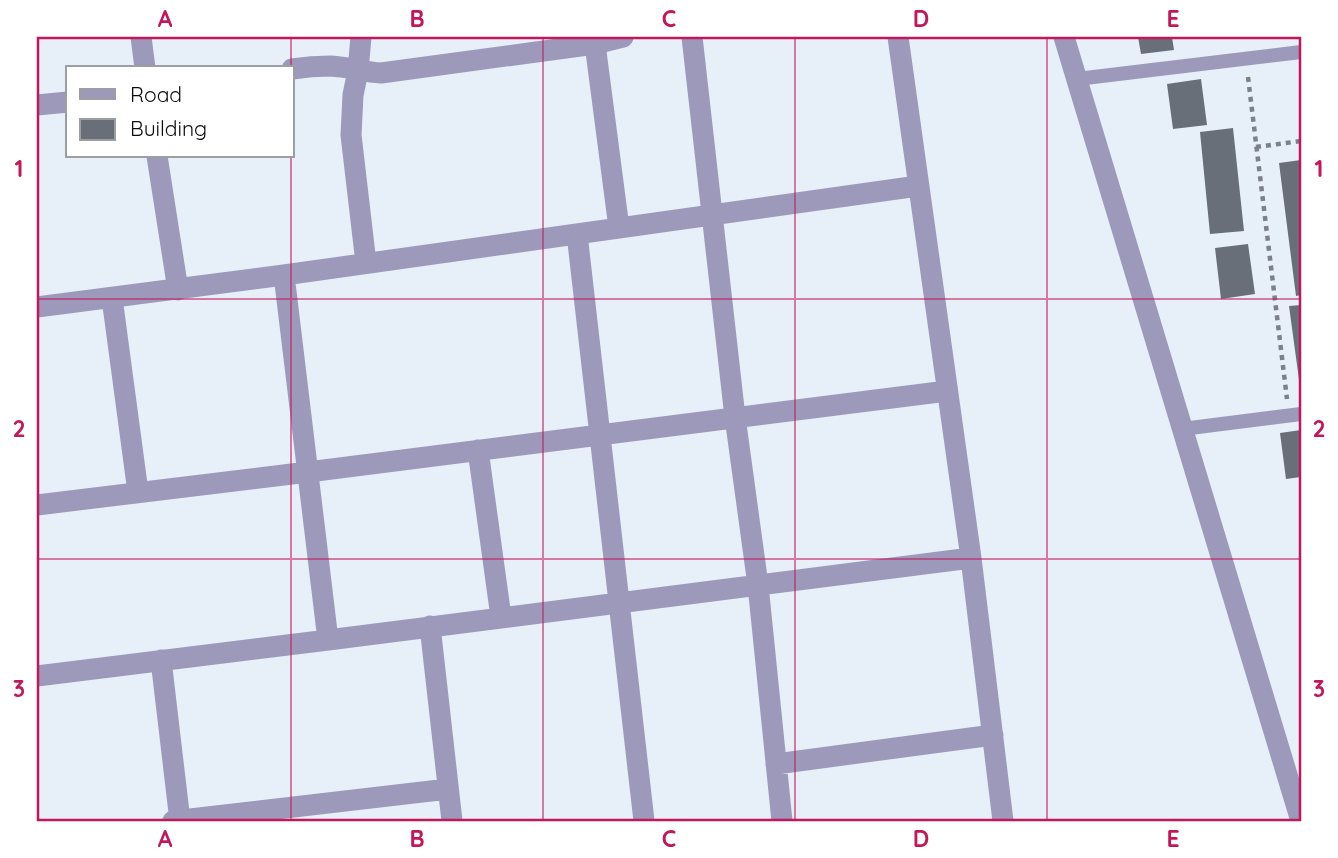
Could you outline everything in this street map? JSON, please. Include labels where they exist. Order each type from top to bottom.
[{"type":"street","points":[[141,37],[145,66]]},
{"type":"street","points":[[361,37],[351,135],[366,263]]},
{"type":"street","points":[[294,69],[333,66],[381,73],[595,44],[623,37]]},
{"type":"street","points":[[692,37],[735,417],[758,584],[782,821]]},
{"type":"street","points":[[898,37],[971,558],[1003,821]]},
{"type":"street","points":[[1064,37],[1301,821]]},
{"type":"street","points":[[595,44],[619,228]]},
{"type":"street","points":[[37,106],[66,102]]},
{"type":"street","points":[[157,158],[178,290]]},
{"type":"street","points":[[37,307],[178,290],[918,186]]},
{"type":"street","points":[[577,233],[645,821]]},
{"type":"street","points":[[284,275],[328,640]]},
{"type":"street","points":[[112,298],[138,492]]},
{"type":"street","points":[[37,505],[947,391]]},
{"type":"street","points":[[478,450],[500,617]]},
{"type":"street","points":[[37,676],[971,558]]},
{"type":"street","points":[[430,626],[452,821]]},
{"type":"street","points":[[161,660],[180,821]]},
{"type":"street","points":[[776,764],[993,736]]},
{"type":"street","points":[[173,821],[448,789]]},
{"type":"lane","points":[[1077,79],[1301,52]]},
{"type":"lane","points":[[1182,429],[1295,415]]},
{"type":"path","points":[[1245,59],[1295,415]]},
{"type":"path","points":[[1256,147],[1301,141]]},
{"type":"building","points":[[1138,37],[1172,37],[1174,50],[1141,54]]},
{"type":"building","points":[[1201,79],[1207,125],[1173,129],[1167,84]]},
{"type":"building","points":[[1233,128],[1244,231],[1210,234],[1200,132]]},
{"type":"building","points":[[1301,160],[1301,295],[1296,296],[1279,163]]},
{"type":"building","points":[[1248,244],[1255,294],[1221,299],[1215,248]]},
{"type":"building","points":[[1301,305],[1301,387],[1300,387],[1289,306]]},
{"type":"building","points":[[1301,430],[1301,477],[1286,479],[1280,433]]}]
